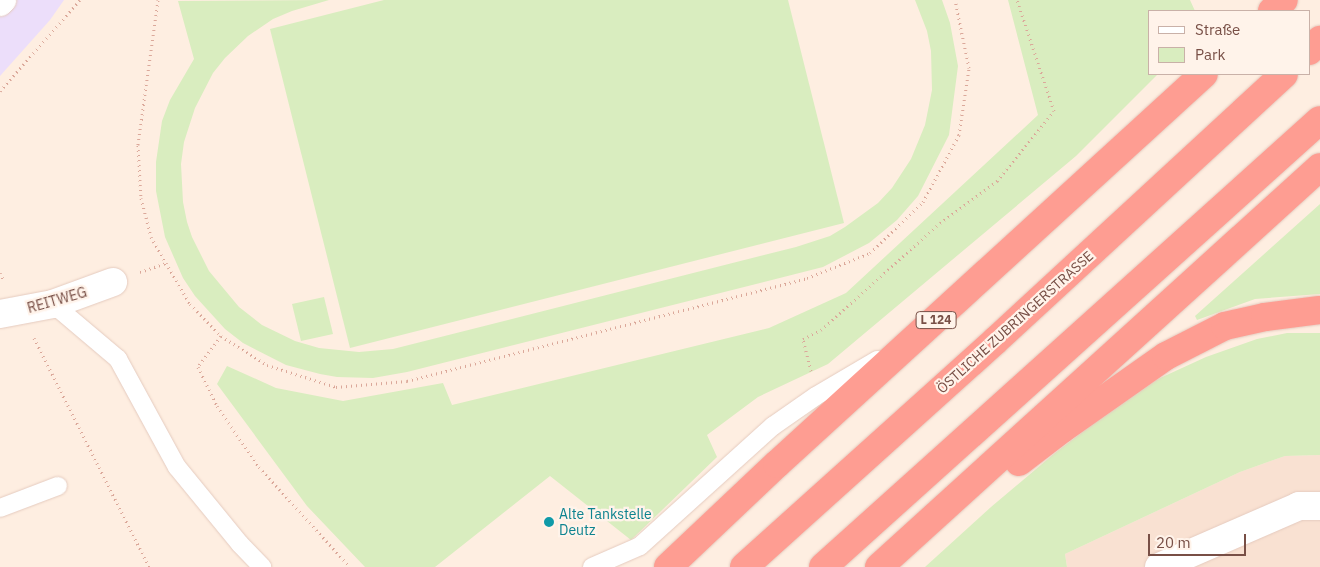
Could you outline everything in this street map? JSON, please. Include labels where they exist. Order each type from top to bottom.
[{"type":"highway","points":[[1273,10],[1284,0]]},
{"type":"highway","points":[[1310,50],[1320,40]]},
{"type":"highway","name":"L 124","points":[[668,567],[777,464],[1203,75]]},
{"type":"highway","name":"ÖSTLICHE ZUBRINGERSTRASSE","points":[[744,567],[995,341],[1283,75]]},
{"type":"highway","points":[[823,567],[1320,120]]},
{"type":"highway","points":[[884,563],[1320,168]]},
{"type":"highway","points":[[884,563],[975,497],[1062,429],[1166,356],[1224,326],[1265,317],[1320,310]]},
{"type":"street","name":"REITWEG","points":[[10,312],[53,304],[113,282]]},
{"type":"street","points":[[1158,567],[1299,506],[1320,506]]},
{"type":"lane","points":[[53,304],[118,360],[177,467],[240,544],[262,567]]},
{"type":"lane","points":[[592,567],[640,546],[772,426],[816,396],[919,336]]},
{"type":"lane","points":[[0,508],[58,486]]},
{"type":"path","points":[[0,91],[80,0]]},
{"type":"path","points":[[158,0],[138,145],[141,198],[151,237],[190,304],[221,336],[267,365],[336,387],[407,381],[807,278],[870,252],[923,202],[959,135],[969,68],[955,0]]},
{"type":"path","points":[[803,339],[821,330],[940,223],[997,180],[1054,111],[1017,0]]},
{"type":"path","points":[[113,282],[166,263]]},
{"type":"path","points":[[10,312],[149,567]]},
{"type":"path","points":[[221,336],[198,367],[217,406],[259,467],[350,567]]},
{"type":"shaded area","points":[[0,0],[64,0],[50,20],[0,76]]},
{"type":"shaded area","points":[[1320,455],[1320,567],[1067,567],[1065,554],[1240,472],[1285,456]]},
{"type":"green space","points":[[329,0],[273,19],[248,36],[225,58],[213,73],[195,108],[184,142],[181,164],[183,202],[187,222],[192,237],[209,271],[239,307],[262,325],[295,341],[319,348],[359,352],[393,349],[796,247],[830,236],[878,203],[892,188],[911,159],[925,125],[932,90],[931,51],[927,31],[915,0],[942,0],[950,23],[958,66],[949,135],[918,196],[897,220],[869,243],[823,267],[407,372],[373,378],[337,377],[320,374],[286,365],[243,343],[225,329],[195,296],[183,278],[165,237],[156,191],[156,162],[162,121],[170,100],[194,59],[178,1]]},
{"type":"green space","points":[[384,0],[788,0],[844,223],[350,348],[270,29]]},
{"type":"green space","points":[[1008,0],[1190,0],[1195,10],[1148,10],[1148,75],[1157,75],[1076,156],[828,364],[758,397],[707,435],[717,457],[631,540],[550,476],[435,567],[365,567],[307,506],[217,384],[227,366],[276,388],[343,401],[443,383],[452,405],[769,328],[846,293],[1038,115]]},
{"type":"green space","points":[[1320,204],[1320,294],[1255,299],[1197,320],[1195,316]]},
{"type":"green space","points":[[324,297],[333,334],[301,341],[292,304]]},
{"type":"green space","points":[[1287,333],[1320,333],[1320,455],[1285,456],[1240,472],[1065,554],[1067,567],[925,567],[991,507],[1055,453],[1124,400],[1158,379],[1206,357],[1257,339]]},
{"type":"place","name":"Alte Tankstelle Deutz","points":[[549,522]]}]
